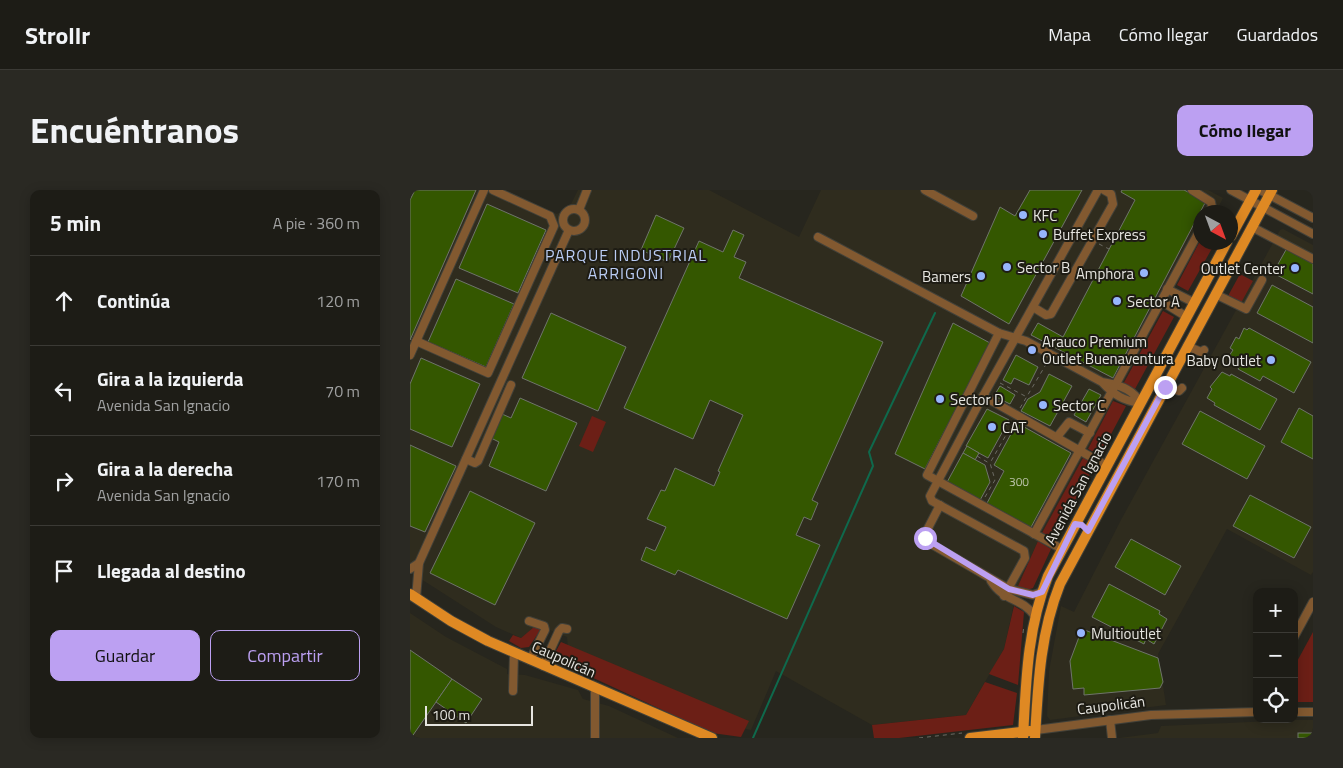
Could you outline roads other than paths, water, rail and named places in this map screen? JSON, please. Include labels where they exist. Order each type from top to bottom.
[{"type":"main road","points":[[1238,222],[1256,190]]},
{"type":"main road","name":"Avenida San Ignacio","points":[[1035,734],[1043,643],[1052,607],[1067,570],[1263,207],[1267,192]]},
{"type":"main road","name":"Avenida San Ignacio","points":[[1023,735],[1028,652],[1042,592],[1075,524],[1223,250]]},
{"type":"main road","points":[[1217,262],[1224,264],[1228,269]]},
{"type":"main road","points":[[1095,487],[1099,493],[1108,494]]},
{"type":"main road","points":[[1075,524],[1082,525],[1088,531]]},
{"type":"main road","name":"Caupolicán","points":[[413,596],[465,629],[514,654],[712,738]]},
{"type":"main road","points":[[1024,699],[1031,702],[1037,699]]},
{"type":"main road","name":"Caupolicán","points":[[970,738],[1035,734]]},
{"type":"street","points":[[410,355],[484,190]]},
{"type":"street","points":[[416,341],[488,373],[554,226],[550,216],[493,190]]},
{"type":"street","points":[[579,210],[587,190]]},
{"type":"street","points":[[925,190],[973,216]]},
{"type":"street","points":[[1006,592],[1025,558],[1024,551],[932,501],[930,496],[983,396],[1098,190]]},
{"type":"street","points":[[1033,308],[1046,315],[1051,314],[1094,241],[1113,204],[1111,194],[1104,190]]},
{"type":"street","points":[[1192,190],[1211,202],[1212,205]]},
{"type":"street","points":[[1231,190],[1313,234]]},
{"type":"street","points":[[1267,192],[1313,218]]},
{"type":"street","points":[[572,210],[579,210],[584,216],[584,225],[576,232],[569,230],[564,225],[564,216],[572,210]]},
{"type":"street","points":[[1252,227],[1313,259]]},
{"type":"street","points":[[413,596],[420,564],[569,230]]},
{"type":"street","points":[[818,238],[999,333],[1016,338],[1051,354],[1102,382],[1112,393],[1131,403],[1140,403],[1135,394],[1116,384],[1102,382]]},
{"type":"street","points":[[1034,534],[1193,241]]},
{"type":"street","points":[[1215,294],[1246,309],[1262,280]]},
{"type":"street","points":[[1167,288],[1195,303]]},
{"type":"street","points":[[1160,301],[1187,317]]},
{"type":"street","points":[[999,333],[927,472],[928,477],[1062,549]]},
{"type":"street","points":[[1187,346],[1201,352],[1204,350]]},
{"type":"street","points":[[466,459],[475,463],[478,462],[511,385]]},
{"type":"street","points":[[1165,387],[1179,391],[1182,388]]},
{"type":"street","points":[[983,396],[1107,466]]},
{"type":"street","points":[[1057,437],[1069,422],[1090,433]]},
{"type":"street","points":[[940,505],[926,532],[926,541],[990,579],[1026,605],[1035,616]]},
{"type":"street","points":[[410,569],[420,564]]},
{"type":"street","points":[[1006,592],[1033,595],[1042,592]]},
{"type":"street","points":[[1296,633],[1313,602]]},
{"type":"street","points":[[529,621],[544,626],[545,630],[530,660]]},
{"type":"street","points":[[543,666],[559,631],[562,628],[567,629]]},
{"type":"street","points":[[513,691],[514,654]]},
{"type":"street","points":[[595,689],[595,738]]},
{"type":"street","name":"Caupolicán","points":[[1035,734],[1110,720],[1172,713],[1253,711]]},
{"type":"street","points":[[1298,712],[1313,712]]},
{"type":"street","points":[[1110,720],[1112,738]]},
{"type":"waterway","points":[[753,738],[873,466],[869,452],[935,313]]},
{"type":"place","name":"KFC","points":[[1023,215]]},
{"type":"place","name":"Buffet Express","points":[[1043,234]]},
{"type":"place","name":"Sector B","points":[[1007,267]]},
{"type":"place","name":"Outlet Center","points":[[1295,268]]},
{"type":"place","name":"Amphora","points":[[1144,273]]},
{"type":"place","name":"Bamers","points":[[981,276]]},
{"type":"place","name":"Sector A","points":[[1117,301]]},
{"type":"place","name":"Arauco Premium Outlet Buenaventura","points":[[1032,350]]},
{"type":"place","name":"Baby Outlet","points":[[1271,360]]},
{"type":"place","name":"Sector D","points":[[940,399]]},
{"type":"place","name":"Sector C","points":[[1043,405]]},
{"type":"place","name":"CAT","points":[[992,427]]},
{"type":"place","name":"Multioutlet","points":[[1081,633]]},
{"type":"district","name":"PARQUE INDUSTRIAL ARRIGONI","points":[[626,264]]}]
